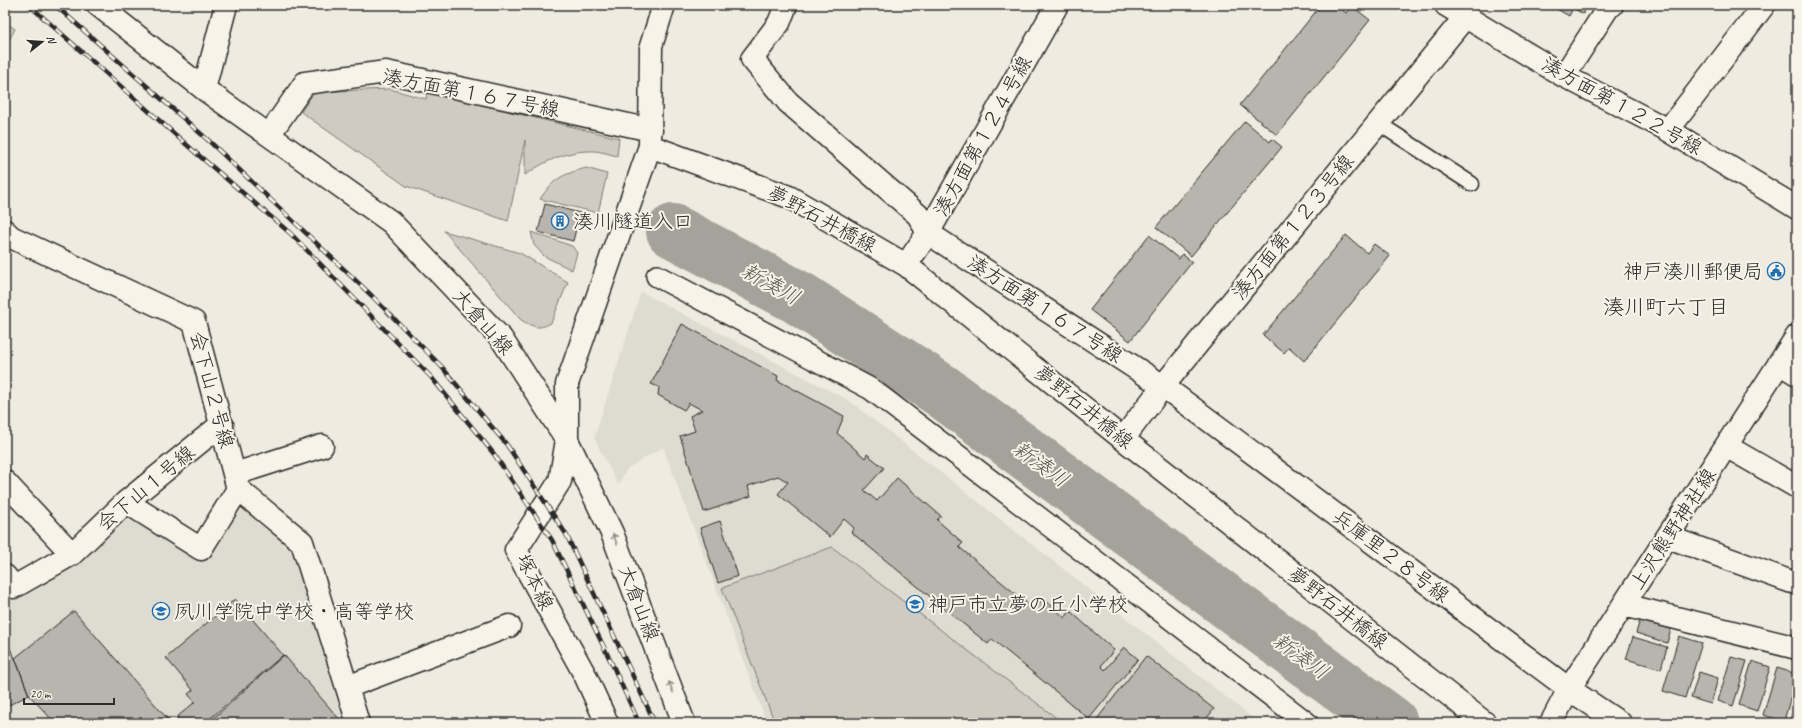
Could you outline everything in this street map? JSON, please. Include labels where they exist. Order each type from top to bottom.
[{"type":"street","name":"大倉山線","points":[[98,5],[204,89],[391,222],[501,338],[567,440],[612,533],[684,723]]},
{"type":"street","points":[[204,89],[226,5]]},
{"type":"street","points":[[567,440],[567,384],[651,138],[650,46],[664,5]]},
{"type":"street","points":[[786,5],[779,22],[752,60],[788,102],[918,215],[928,233]]},
{"type":"street","name":"湊方面第１２２号線","points":[[1446,5],[1564,76],[1668,130],[1797,208]]},
{"type":"street","points":[[1564,76],[1609,6],[1612,5]]},
{"type":"street","points":[[1668,130],[1764,5]]},
{"type":"street","name":"湊方面第１２４号線","points":[[906,265],[928,233],[1053,6]]},
{"type":"street","name":"湊方面第１２３号線","points":[[1123,439],[1163,386],[1465,17]]},
{"type":"street","name":"湊方面第１６７号線","points":[[269,135],[305,84],[386,72],[651,138]]},
{"type":"street","name":"夢野石井橋線","points":[[651,138],[789,197],[906,265],[1123,439],[1485,723]]},
{"type":"street","name":"会下山２号線","points":[[5,231],[11,237],[194,322],[237,481]]},
{"type":"street","name":"湊方面第１６７号線","points":[[928,233],[1163,386]]},
{"type":"street","points":[[657,276],[871,389],[1307,723]]},
{"type":"street","name":"上沢熊野神社線","points":[[1551,723],[1569,689],[1726,446],[1788,369],[1797,336]]},
{"type":"street","name":"兵庫里２８号線","points":[[1163,386],[1569,689],[1620,723]]},
{"type":"street","name":"会下山１号線","points":[[5,576],[14,587],[72,554],[126,502],[222,424]]},
{"type":"street","name":"塚本線","points":[[567,440],[560,481],[516,550],[585,675],[607,723]]},
{"type":"street","points":[[126,502],[201,549],[237,481],[322,446]]},
{"type":"street","points":[[1726,446],[1797,487]]},
{"type":"street","points":[[237,481],[302,542],[358,723]]},
{"type":"street","points":[[5,482],[72,554]]},
{"type":"street","points":[[1668,537],[1789,581],[1797,582]]},
{"type":"street","points":[[1624,605],[1797,648]]},
{"type":"street","points":[[347,687],[509,626]]},
{"type":"lane","points":[[1378,123],[1472,184]]},
{"type":"shaded area","points":[[5,22],[15,29],[5,48]]},
{"type":"shaded area","points":[[390,89],[426,99],[427,92],[619,138],[617,156],[596,151],[581,151],[556,158],[525,175],[525,140],[508,221],[406,186],[301,112],[314,92]]},
{"type":"shaded area","points":[[586,168],[607,174],[598,213],[540,199],[555,181],[565,175]]},
{"type":"shaded area","points":[[444,231],[520,253],[568,282],[551,323],[536,327],[521,320]]},
{"type":"shaded area","points":[[531,232],[572,246],[577,253],[572,270],[544,256],[534,245]]},
{"type":"shaded area","name":"神戸市立夢の丘小学校","points":[[641,292],[850,401],[1259,723],[767,723],[663,447],[627,469],[618,485],[594,438]]},
{"type":"shaded area","name":"夙川学院中学校・高等学校","points":[[240,502],[299,556],[350,723],[5,723],[5,596],[10,600],[34,591],[127,519],[209,560]]},
{"type":"shaded area","points":[[832,547],[1063,723],[775,723],[722,588]]},
{"type":"building","points":[[1321,5],[1336,5],[1346,13],[1352,6],[1370,20],[1277,135],[1240,105]]},
{"type":"building","points":[[1550,5],[1588,5],[1583,14],[1573,8],[1569,16]]},
{"type":"building","points":[[1245,121],[1270,142],[1272,139],[1282,147],[1191,256],[1156,227]]},
{"type":"building","name":"湊川隧道入口","points":[[545,204],[580,213],[573,241],[538,232]]},
{"type":"building","points":[[1149,235],[1179,259],[1182,254],[1192,262],[1130,341],[1090,310]]},
{"type":"building","points":[[1346,235],[1367,253],[1374,244],[1390,256],[1304,361],[1289,347],[1284,353],[1263,335]]},
{"type":"building","points":[[682,324],[778,376],[777,380],[844,416],[837,433],[865,458],[867,454],[884,468],[864,490],[877,501],[897,478],[941,516],[937,520],[963,543],[959,547],[1034,609],[1043,598],[1065,618],[1070,611],[1114,650],[1101,666],[1105,670],[1124,647],[1138,659],[1089,719],[992,639],[988,644],[851,532],[854,528],[844,519],[830,537],[778,494],[788,482],[778,476],[748,486],[751,496],[704,512],[680,436],[695,431],[690,416],[702,410],[689,403],[684,410],[658,395],[659,387],[651,384]]},
{"type":"building","points":[[720,521],[738,576],[718,583],[700,528]]},
{"type":"building","points":[[235,599],[283,655],[205,723],[182,723],[177,717],[195,702],[188,694],[193,690],[166,658]]},
{"type":"building","points":[[74,611],[171,723],[55,723],[29,695],[15,658]]},
{"type":"building","points":[[1640,620],[1671,629],[1667,643],[1636,633]]},
{"type":"building","points":[[1679,636],[1702,643],[1685,698],[1663,691]]},
{"type":"building","points":[[1633,637],[1667,647],[1661,669],[1626,659]]},
{"type":"building","points":[[5,639],[15,658],[29,695],[5,707]]},
{"type":"building","points":[[284,655],[341,721],[339,723],[208,723]]},
{"type":"building","points":[[1146,656],[1214,709],[1203,723],[1094,723]]},
{"type":"building","points":[[1731,657],[1747,661],[1733,706],[1718,701]]},
{"type":"building","points":[[1752,661],[1770,667],[1757,711],[1739,705]]},
{"type":"building","points":[[1777,668],[1797,674],[1784,721],[1763,715]]},
{"type":"building","points":[[1699,672],[1718,678],[1711,704],[1691,698]]},
{"type":"building","points":[[1797,698],[1797,723],[1789,723]]},
{"type":"waterway","name":"新湊川","points":[[673,231],[799,298],[942,391],[1391,723]]},
{"type":"railway","points":[[29,5],[196,153],[290,233],[431,377],[494,454],[552,540],[639,723]]},
{"type":"railway","points":[[55,5],[208,140],[371,295],[441,366],[507,445],[566,534],[655,723]]},
{"type":"place","name":"湊川隧道入口","points":[[560,221]]},
{"type":"place","name":"神戸湊川郵便局","points":[[1776,271]]},
{"type":"place","name":"神戸市立夢の丘小学校","points":[[915,604]]},
{"type":"place","name":"夙川学院中学校・高等学校","points":[[161,611]]},
{"type":"district","name":"湊川町六丁目","points":[[1666,307]]}]
